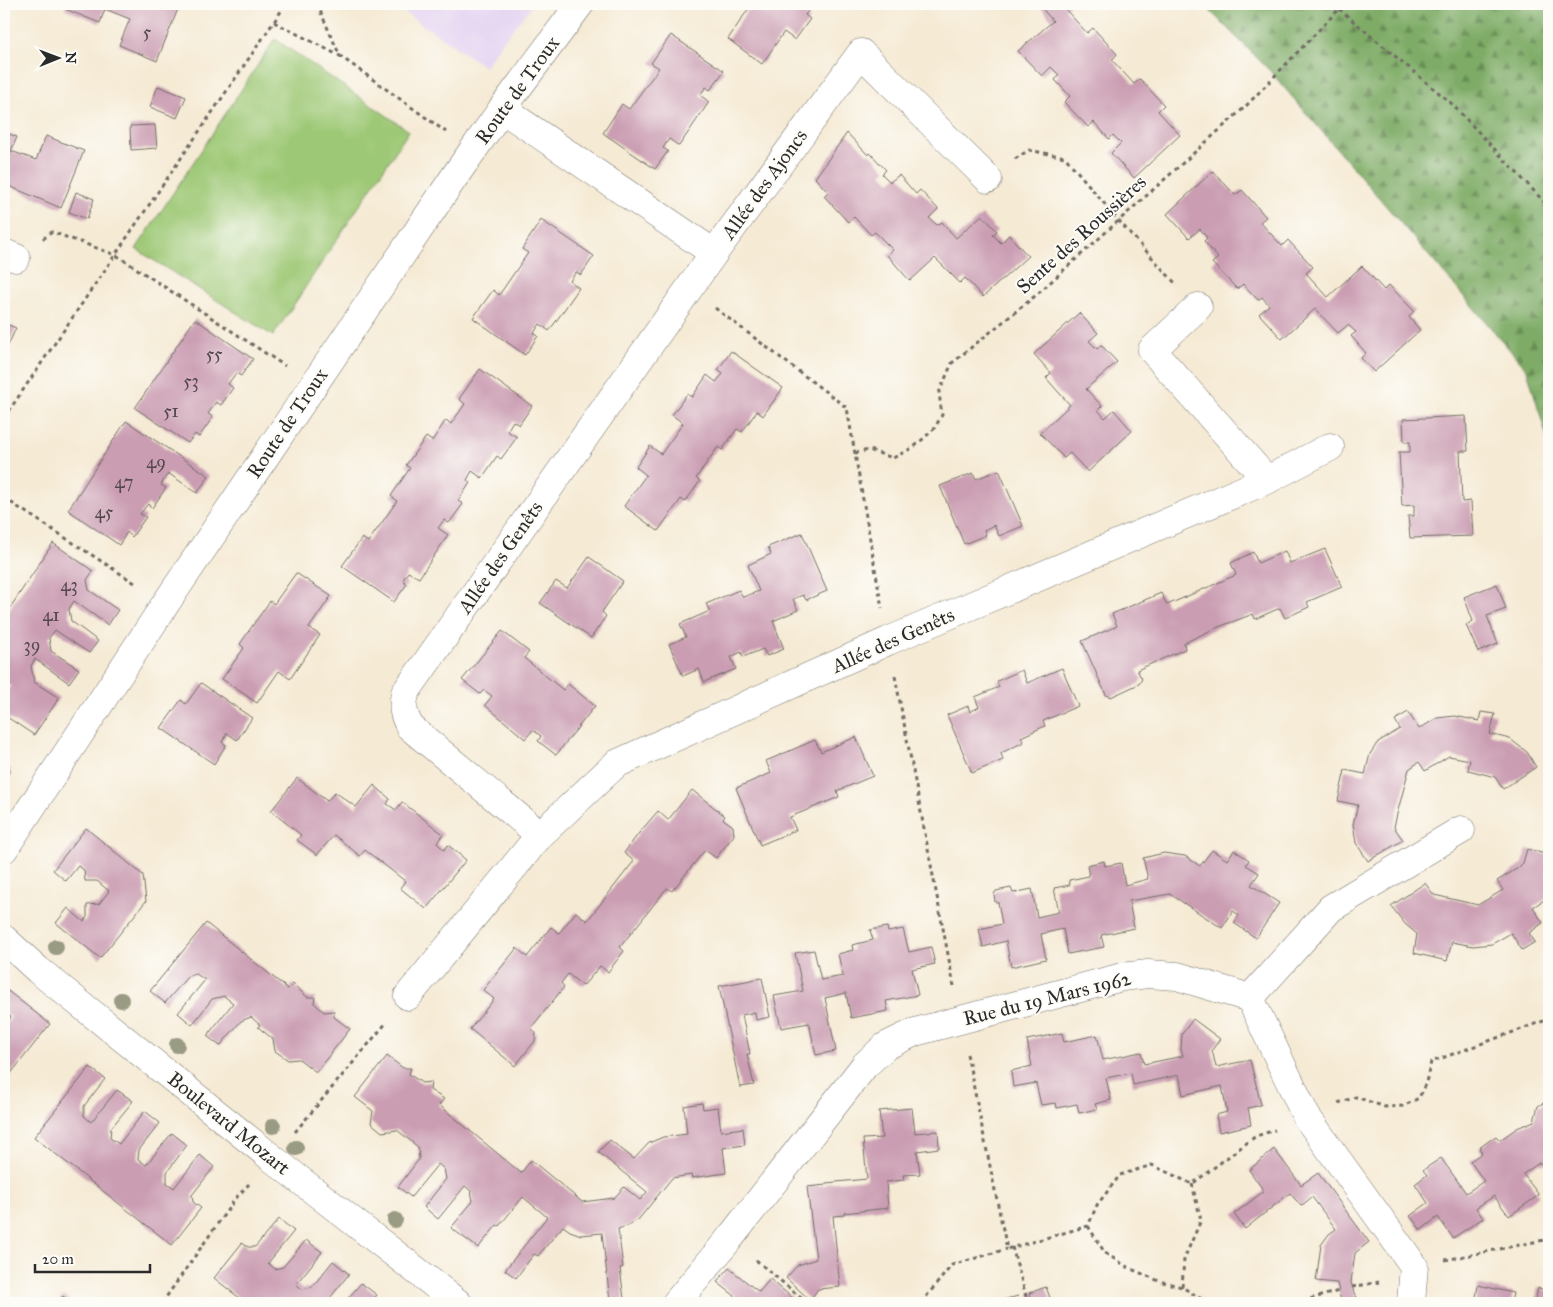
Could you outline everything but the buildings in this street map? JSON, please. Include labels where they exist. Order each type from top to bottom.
[{"type":"street","name":"Route de Troux","points":[[4,849],[166,603],[313,385],[502,109],[580,4]]},
{"type":"street","name":"Allée des Ajoncs","points":[[502,109],[714,253],[861,53],[988,178]]},
{"type":"street","name":"Allée des Genêts","points":[[540,835],[410,728],[404,717],[402,706],[405,692],[714,253]]},
{"type":"street","points":[[1198,307],[1152,350],[1267,480]]},
{"type":"street","name":"Allée des Genêts","points":[[408,996],[540,835],[616,764],[888,642],[1267,480],[1330,447]]},
{"type":"street","points":[[1411,1303],[1414,1266],[1306,1116],[1250,998],[1331,908],[1461,830]]},
{"type":"street","name":"Boulevard Mozart","points":[[4,939],[38,970],[458,1303]]},
{"type":"street","name":"Rue du 19 Mars 1962","points":[[676,1303],[730,1238],[865,1065],[886,1046],[915,1032],[960,1019],[1122,978],[1148,974],[1178,976],[1250,998]]},
{"type":"path","points":[[4,418],[286,4]]},
{"type":"path","points":[[317,4],[340,56]]},
{"type":"path","points":[[1333,4],[1451,103],[1549,207]]},
{"type":"path","name":"Sente des Roussières","points":[[855,454],[869,450],[893,458],[914,446],[934,429],[942,415],[939,393],[952,363],[1035,296],[1245,107],[1339,9]]},
{"type":"path","points":[[274,22],[340,56],[450,135]]},
{"type":"path","points":[[988,178],[1029,150],[1066,157],[1119,221],[1198,307]]},
{"type":"path","points":[[10,256],[52,232],[116,255],[313,385]]},
{"type":"path","points":[[689,288],[847,408],[888,642],[960,1019],[1007,1249]]},
{"type":"path","points":[[4,500],[166,603]]},
{"type":"path","points":[[162,1303],[235,1199],[273,1158],[408,996]]},
{"type":"path","points":[[1192,1184],[1256,1136],[1290,1125],[1326,1106],[1356,1097],[1385,1107],[1402,1106],[1419,1098],[1426,1082],[1431,1062],[1549,1019]]},
{"type":"path","points":[[1088,1226],[1096,1205],[1120,1174],[1152,1165],[1192,1184]]},
{"type":"path","points":[[1182,1287],[1184,1259],[1201,1220],[1192,1184]]},
{"type":"path","points":[[921,1303],[952,1265],[1088,1226]]},
{"type":"path","points":[[1088,1226],[1105,1253],[1129,1268],[1158,1281],[1182,1287],[1208,1303]]},
{"type":"path","points":[[730,1238],[807,1303]]},
{"type":"path","points":[[1352,1286],[1390,1280],[1414,1266],[1549,1238]]},
{"type":"path","points":[[1012,1247],[1028,1303]]},
{"type":"path","points":[[1295,1303],[1339,1290]]},
{"type":"shaded area","points":[[392,4],[533,4],[485,67]]},
{"type":"green space","points":[[1203,4],[1549,4],[1549,444],[1527,370],[1270,71]]},
{"type":"green space","points":[[275,39],[409,131],[273,336],[136,249]]}]
